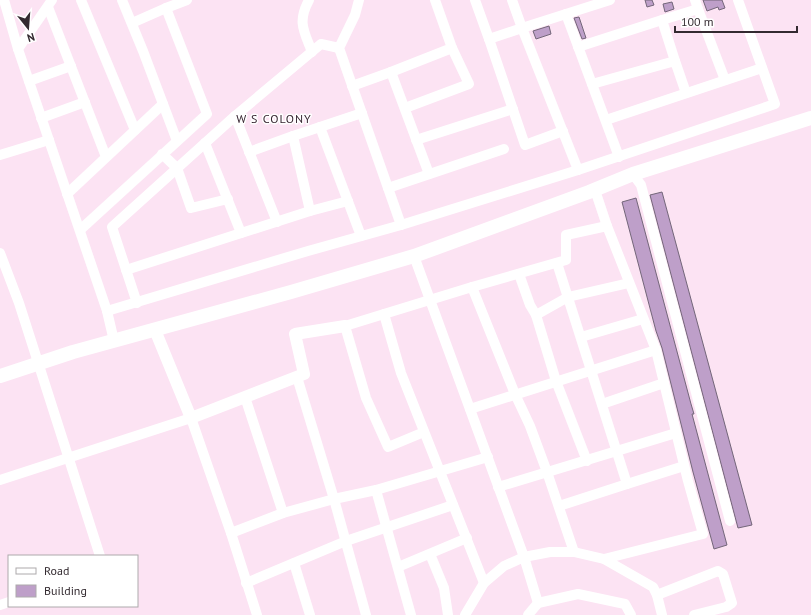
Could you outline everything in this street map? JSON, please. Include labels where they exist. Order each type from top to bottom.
[{"type":"main road","points":[[0,376],[114,341],[414,256],[595,190],[633,174],[811,118]]},
{"type":"street","points":[[4,0],[18,49],[108,312],[114,341]]},
{"type":"street","points":[[81,0],[135,130]]},
{"type":"street","points":[[122,0],[177,141]]},
{"type":"street","points":[[132,24],[187,0]]},
{"type":"street","points":[[309,0],[303,10],[302,25],[312,52]]},
{"type":"street","points":[[359,0],[356,15],[339,48],[401,225]]},
{"type":"street","points":[[404,108],[469,84],[452,48],[435,0]]},
{"type":"street","points":[[475,0],[525,145],[563,131]]},
{"type":"street","points":[[512,0],[578,170]]},
{"type":"street","points":[[489,39],[566,14],[596,2],[610,0]]},
{"type":"street","points":[[108,312],[137,302],[401,225],[578,170],[775,104],[738,0]]},
{"type":"street","points":[[18,49],[50,3]]},
{"type":"street","points":[[50,3],[71,66],[106,157]]},
{"type":"street","points":[[578,47],[662,20],[696,5],[725,80]]},
{"type":"street","points":[[80,230],[207,114],[166,8]]},
{"type":"street","points":[[566,14],[619,157]]},
{"type":"street","points":[[662,20],[686,93]]},
{"type":"street","points":[[307,39],[339,48]]},
{"type":"street","points":[[137,302],[112,227],[235,116],[321,44]]},
{"type":"street","points":[[352,86],[452,48]]},
{"type":"street","points":[[592,84],[675,61]]},
{"type":"street","points":[[29,81],[71,66]]},
{"type":"street","points":[[606,120],[762,68]]},
{"type":"street","points":[[391,72],[429,174]]},
{"type":"street","points":[[41,118],[85,102]]},
{"type":"street","points":[[67,194],[163,104]]},
{"type":"street","points":[[416,140],[513,109]]},
{"type":"street","points":[[249,152],[362,112]]},
{"type":"street","points":[[235,116],[277,222]]},
{"type":"street","points":[[320,127],[361,236]]},
{"type":"street","points":[[293,136],[310,211]]},
{"type":"street","points":[[0,155],[49,140]]},
{"type":"street","points":[[205,143],[241,233]]},
{"type":"street","points":[[388,188],[504,149]]},
{"type":"street","points":[[162,154],[177,168],[191,208],[228,199]]},
{"type":"street","points":[[633,174],[641,185],[730,522]]},
{"type":"street","points":[[595,190],[606,226],[656,350],[684,466],[703,534],[604,559]]},
{"type":"street","points":[[126,270],[310,211],[348,201]]},
{"type":"street","points":[[0,480],[191,418],[304,374],[295,334],[345,326],[430,299],[566,260],[566,235],[606,226]]},
{"type":"street","points":[[0,253],[39,363],[100,555]]},
{"type":"street","points":[[414,256],[524,557],[538,603]]},
{"type":"street","points":[[557,263],[627,484]]},
{"type":"street","points":[[518,274],[530,305],[536,315],[556,381],[587,461]]},
{"type":"street","points":[[536,315],[568,298],[629,283]]},
{"type":"street","points":[[472,287],[515,394],[530,426],[574,552]]},
{"type":"street","points":[[384,314],[401,374],[484,583]]},
{"type":"street","points":[[581,337],[643,319]]},
{"type":"street","points":[[345,326],[366,398],[388,447],[424,432]]},
{"type":"street","points":[[155,330],[191,418],[231,533],[257,615]]},
{"type":"street","points":[[470,409],[656,350]]},
{"type":"street","points":[[297,377],[334,499],[366,615]]},
{"type":"street","points":[[602,404],[664,383]]},
{"type":"street","points":[[245,397],[283,513]]},
{"type":"street","points":[[498,487],[676,433]]},
{"type":"street","points":[[231,533],[283,513],[334,499],[376,490],[488,457]]},
{"type":"street","points":[[559,506],[684,466]]},
{"type":"street","points":[[376,490],[411,615]]},
{"type":"street","points":[[246,583],[346,541],[453,505]]},
{"type":"street","points":[[398,567],[467,538]]},
{"type":"street","points":[[465,615],[484,583],[504,566],[524,557],[550,552],[574,552],[604,559],[643,580],[653,588],[657,595],[662,615]]},
{"type":"street","points":[[430,554],[444,588],[448,615]]},
{"type":"street","points":[[294,563],[310,615]]},
{"type":"street","points":[[657,595],[718,571],[723,574],[732,603],[726,607],[694,615]]},
{"type":"street","points":[[528,615],[538,603],[578,594],[625,604],[631,615]]},
{"type":"building","points":[[645,0],[652,0],[654,5],[647,7]]},
{"type":"building","points":[[703,0],[722,0],[725,8],[719,10],[718,7],[707,11]]},
{"type":"building","points":[[672,2],[674,9],[665,12],[663,4]]},
{"type":"building","points":[[579,17],[586,38],[582,39],[574,18]]},
{"type":"building","points":[[549,26],[551,34],[536,39],[533,31]]},
{"type":"building","points":[[662,192],[752,525],[738,528],[650,195]]},
{"type":"building","points":[[636,198],[694,414],[692,414],[727,545],[714,549],[662,348],[656,331],[622,202]]},
{"type":"district","name":"W S COLONY","points":[[274,118]]}]
